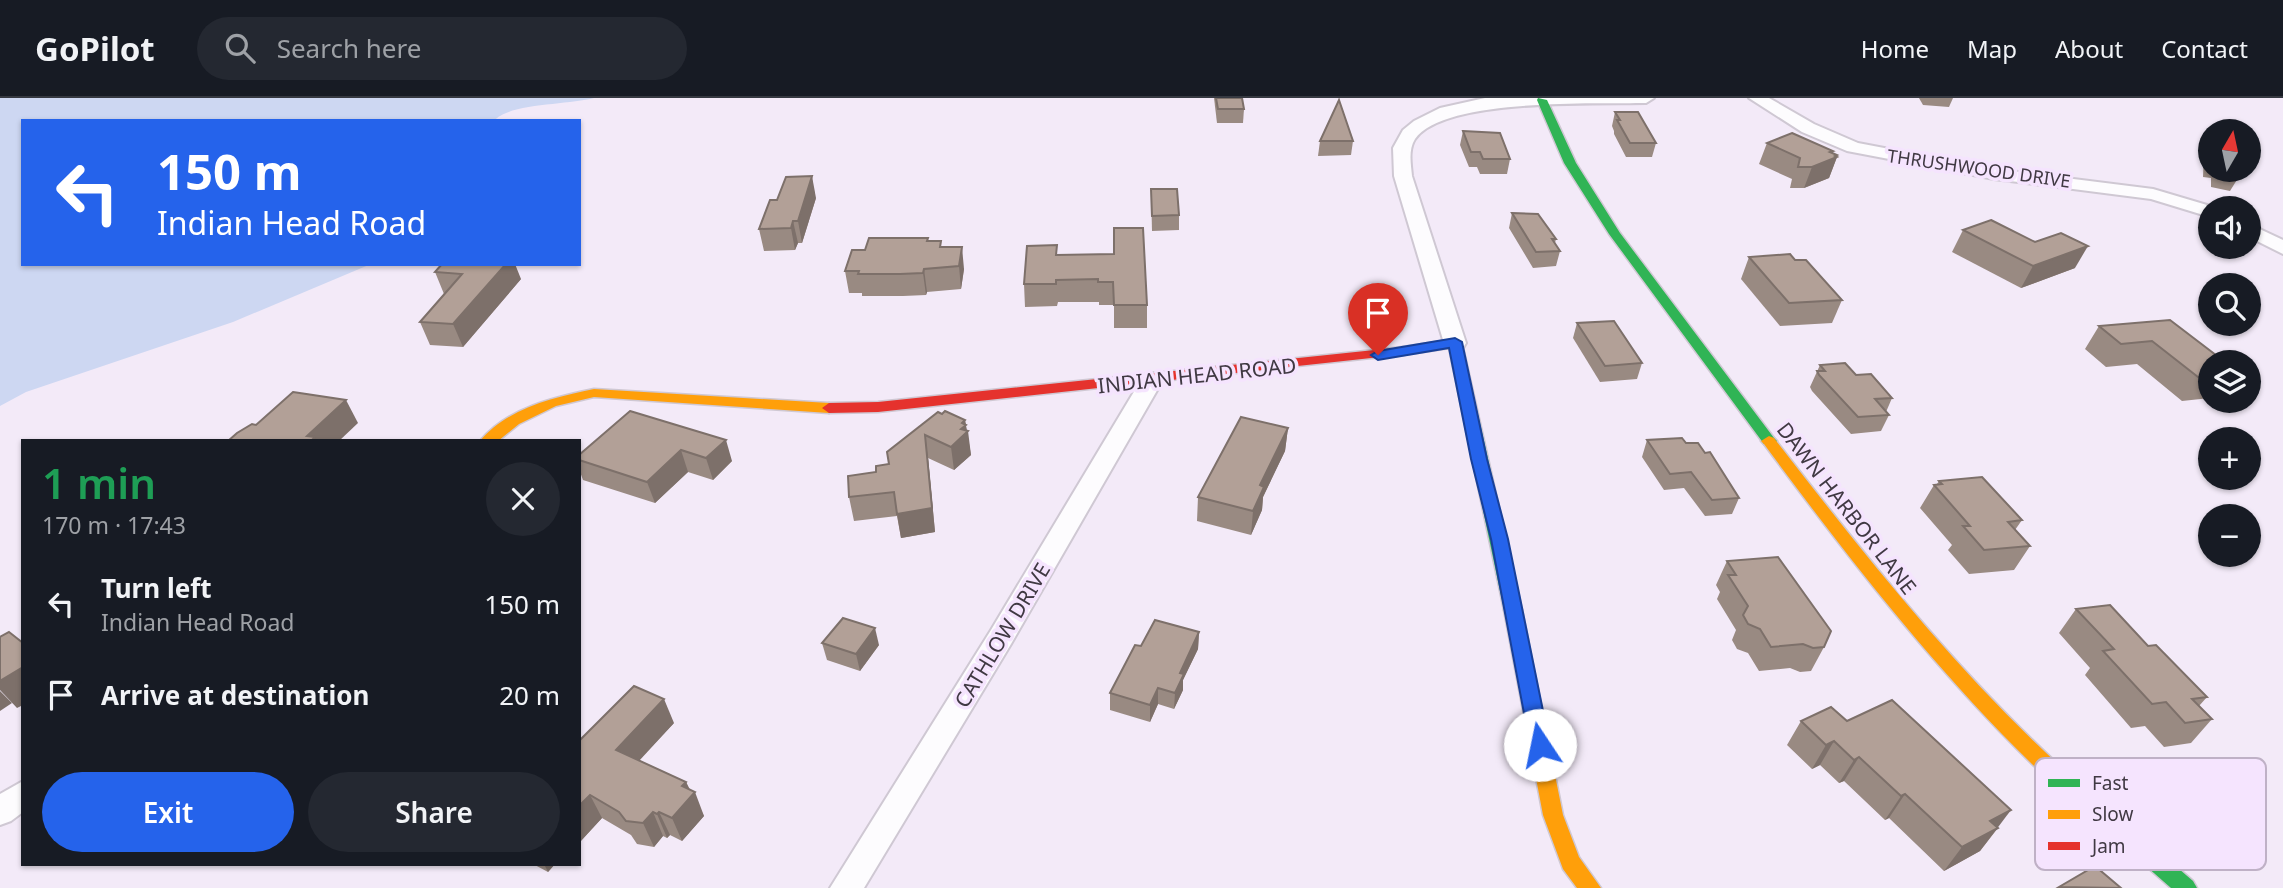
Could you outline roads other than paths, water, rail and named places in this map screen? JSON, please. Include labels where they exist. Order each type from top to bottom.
[{"type":"street","points":[[1590,888],[1570,862],[1553,815],[1499,539],[1455,342],[1437,292],[1403,176],[1402,148],[1409,134],[1446,111],[1489,102],[1646,98]]},
{"type":"street","name":"THRUSHWOOD DRIVE","points":[[1757,98],[1808,128],[1853,147],[1994,174],[2153,194],[2198,207]]},
{"type":"street","name":"DAWN HARBOR LANE","points":[[1542,100],[1570,163],[1615,234],[1712,367],[1884,592],[1971,691],[2037,758]]},
{"type":"street","points":[[2261,236],[2283,248]]},
{"type":"street","name":"INDIAN HEAD ROAD","points":[[491,439],[514,421],[552,402],[594,393],[809,408],[878,407],[1378,355],[1455,342]]},
{"type":"street","name":"CATHLOW DRIVE","points":[[846,888],[1001,637],[1153,380]]},
{"type":"street","points":[[0,811],[21,795]]},
{"type":"street","name":"DAWN HARBOR LANE","points":[[2165,870],[2186,888]]},
{"type":"water","points":[[0,98],[594,98],[525,108],[496,119],[21,119],[21,266],[366,266],[233,322],[26,392],[0,406]]}]
